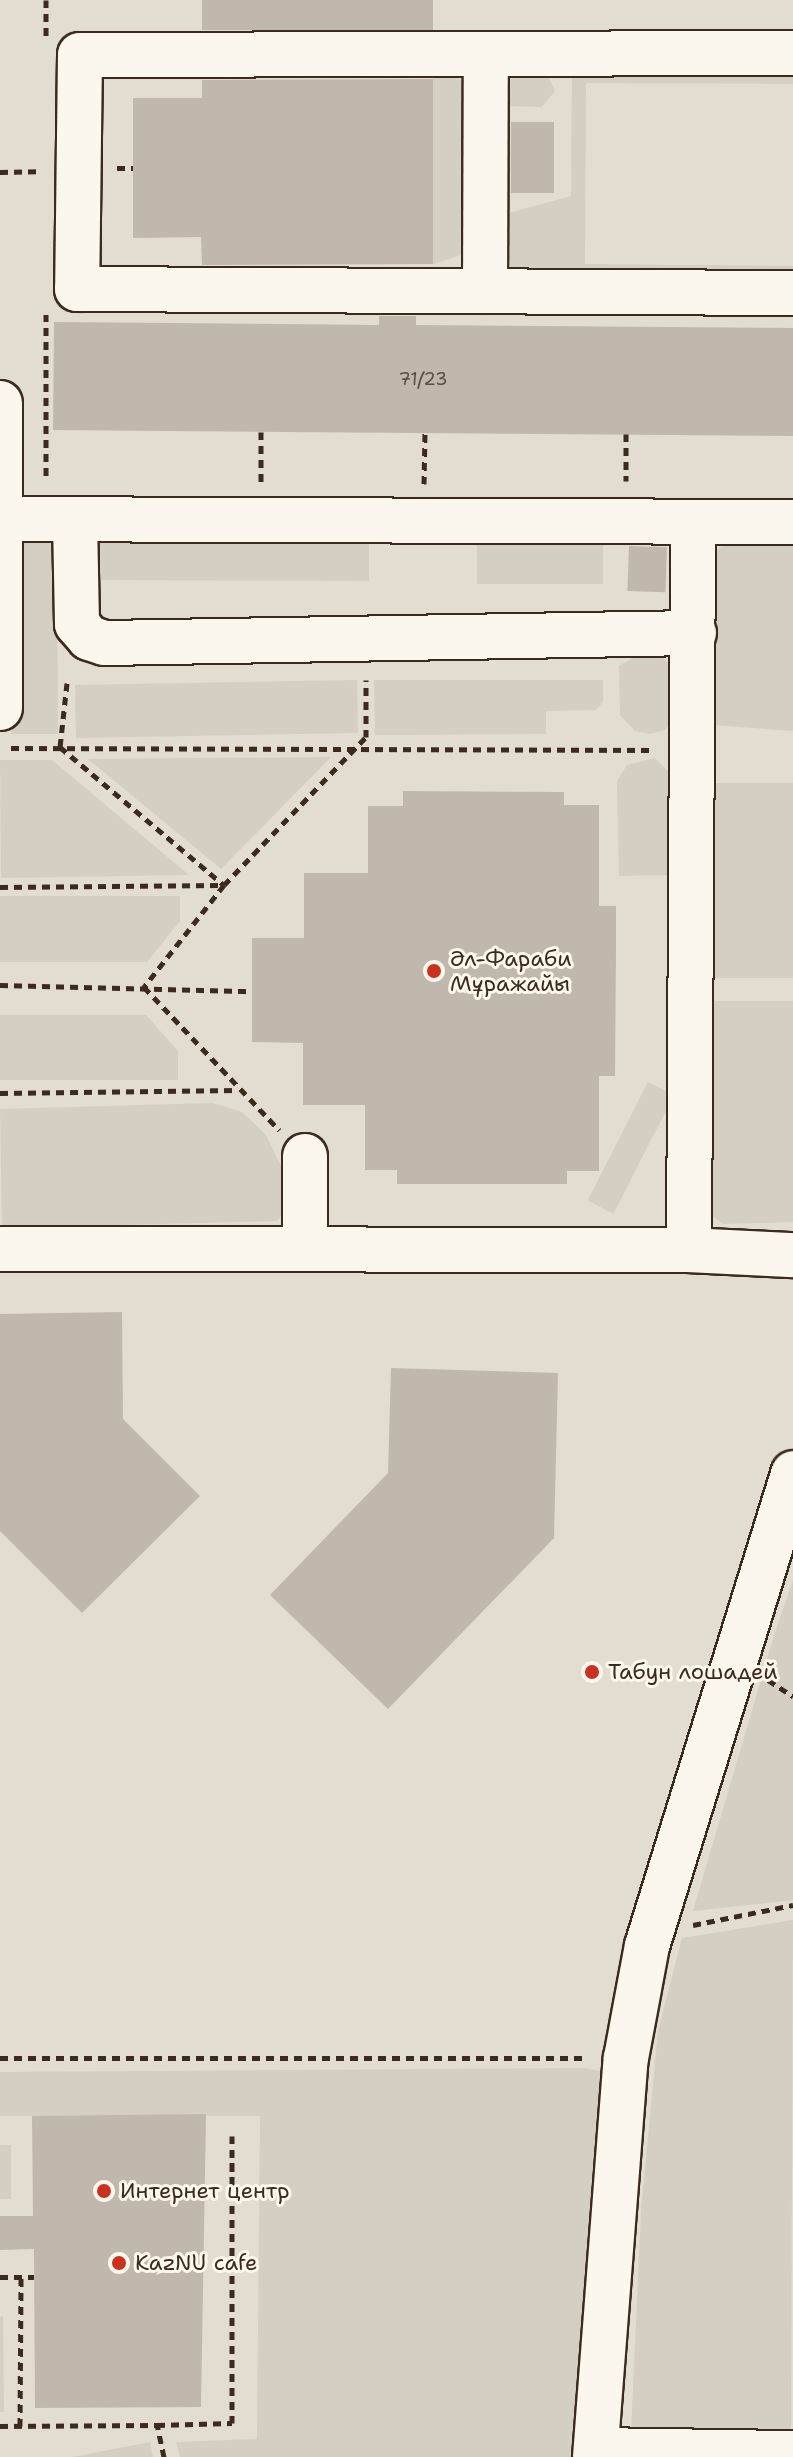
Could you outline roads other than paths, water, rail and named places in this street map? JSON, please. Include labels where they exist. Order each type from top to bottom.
[{"type":"street","points":[[793,53],[80,55],[77,289],[793,293]]},
{"type":"street","points":[[485,291],[486,54]]},
{"type":"street","points":[[0,403],[0,708]]},
{"type":"street","points":[[1,519],[693,525],[793,522]]},
{"type":"street","points":[[75,520],[77,624],[89,638],[104,643],[694,633]]},
{"type":"street","points":[[689,1250],[693,525]]},
{"type":"street","points":[[305,1156],[305,1245]]},
{"type":"street","points":[[0,1249],[305,1245],[689,1250],[793,1255]]},
{"type":"street","points":[[779,2454],[596,2454],[626,2058],[666,1880],[793,1473]]},
{"type":"place","name":"Әл-Фараби Мұражайы","points":[[434,971]]},
{"type":"place","name":"Табун лошадей","points":[[592,1672]]},
{"type":"place","name":"Интернет центр","points":[[104,2191]]},
{"type":"place","name":"KazNU cafe","points":[[119,2263]]}]
